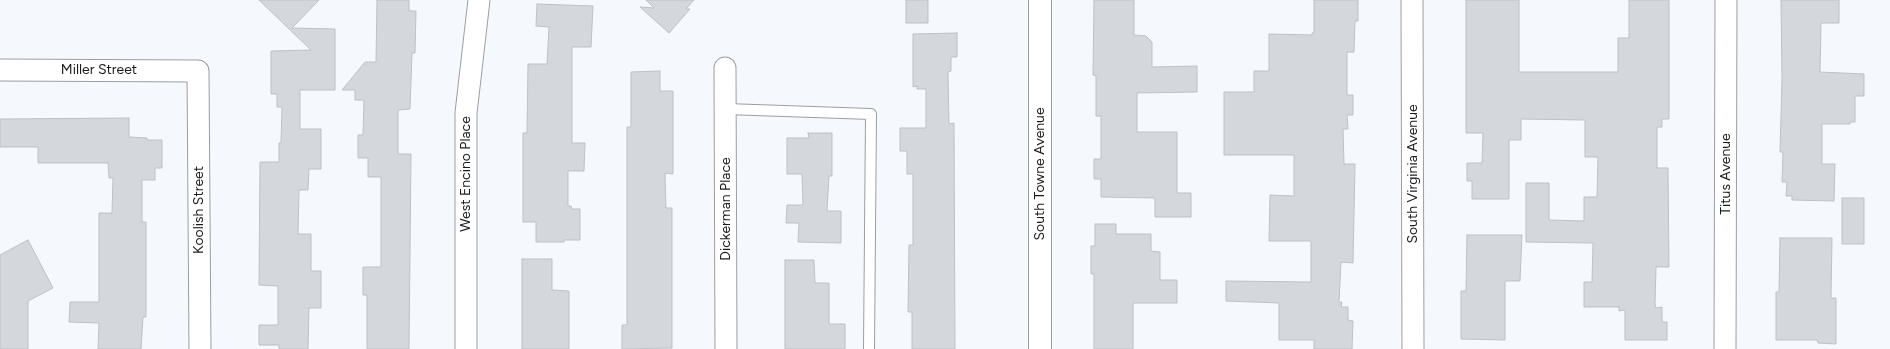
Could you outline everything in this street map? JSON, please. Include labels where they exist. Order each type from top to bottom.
[{"type":"street","name":"West Encino Place","points":[[466,349],[466,113],[479,0]]},
{"type":"street","name":"South Towne Avenue","points":[[1040,0],[1040,349]]},
{"type":"street","name":"South Virginia Avenue","points":[[1412,0],[1413,349]]},
{"type":"street","name":"Titus Avenue","points":[[1726,0],[1726,349]]},
{"type":"street","name":"Dickerman Place","points":[[725,68],[726,349]]},
{"type":"street","name":"Miller Street","points":[[0,70],[198,71]]},
{"type":"street","name":"Koolish Street","points":[[198,71],[200,349]]},
{"type":"lane","points":[[726,109],[871,114],[869,349]]},
{"type":"building","points":[[259,0],[319,0],[292,28],[335,29],[335,90],[300,90],[300,129],[321,129],[321,169],[309,169],[308,190],[299,190],[298,234],[311,234],[311,271],[321,271],[321,308],[309,308],[308,349],[279,349],[279,345],[259,345],[259,325],[278,325],[278,286],[259,285],[260,162],[279,162],[279,143],[281,143],[282,107],[277,107],[277,94],[271,94],[271,51],[311,50]]},
{"type":"building","points":[[377,0],[409,0],[409,11],[416,11],[415,53],[412,53],[410,109],[398,110],[398,154],[411,154],[409,349],[367,349],[367,295],[363,295],[363,267],[381,267],[381,177],[368,177],[368,158],[358,158],[358,135],[363,135],[364,100],[355,100],[355,90],[342,90],[365,62],[376,62]]},
{"type":"building","points":[[646,0],[694,0],[686,9],[690,9],[669,33],[640,7],[654,8]]},
{"type":"building","points":[[906,0],[928,0],[928,23],[906,23]]},
{"type":"building","points":[[1094,0],[1134,0],[1134,35],[1146,36],[1152,42],[1152,67],[1197,66],[1197,92],[1137,93],[1137,132],[1177,132],[1177,193],[1191,193],[1191,217],[1155,217],[1155,198],[1101,197],[1101,179],[1094,179],[1094,159],[1101,159],[1101,116],[1096,116],[1096,76],[1093,75]]},
{"type":"building","points":[[1314,0],[1358,0],[1358,21],[1355,21],[1354,52],[1347,52],[1347,95],[1353,95],[1353,115],[1347,115],[1348,129],[1343,129],[1344,164],[1355,164],[1353,263],[1341,262],[1339,302],[1342,302],[1341,307],[1348,307],[1348,320],[1353,321],[1352,349],[1314,349],[1314,340],[1279,340],[1279,303],[1226,301],[1226,281],[1311,282],[1311,241],[1269,241],[1270,195],[1294,196],[1294,155],[1224,155],[1224,92],[1254,92],[1254,71],[1269,71],[1269,34],[1312,35],[1312,33],[1314,33]]},
{"type":"building","points":[[1466,0],[1519,0],[1519,72],[1618,72],[1618,38],[1629,38],[1629,0],[1669,0],[1669,119],[1662,119],[1662,127],[1657,127],[1657,168],[1668,168],[1669,267],[1656,267],[1655,304],[1656,308],[1662,307],[1662,322],[1667,322],[1667,340],[1625,340],[1625,310],[1619,311],[1619,307],[1584,307],[1584,282],[1592,282],[1593,243],[1526,242],[1526,183],[1549,183],[1549,220],[1584,221],[1584,197],[1597,197],[1598,157],[1585,157],[1585,120],[1521,119],[1521,140],[1509,140],[1509,199],[1472,199],[1472,181],[1467,181],[1467,163],[1482,163],[1483,133],[1466,133]]},
{"type":"building","points":[[1781,0],[1839,0],[1839,23],[1821,23],[1820,72],[1864,74],[1864,96],[1855,96],[1855,122],[1850,122],[1850,124],[1822,124],[1822,164],[1835,164],[1834,201],[1792,200],[1792,196],[1786,196],[1787,182],[1782,182],[1783,152],[1780,152],[1782,79]]},
{"type":"building","points":[[537,4],[593,6],[591,47],[572,47],[572,143],[585,143],[584,171],[568,171],[568,206],[571,206],[572,209],[580,209],[580,240],[564,240],[564,242],[536,242],[536,222],[523,222],[523,133],[527,133],[528,64],[547,64],[549,27],[536,26]]},
{"type":"building","points":[[957,33],[957,57],[951,57],[951,71],[948,72],[949,124],[954,123],[955,349],[912,349],[912,312],[908,312],[909,245],[913,245],[913,174],[907,174],[907,151],[900,151],[900,128],[926,128],[926,89],[917,89],[917,86],[913,87],[913,34]]},
{"type":"building","points":[[660,71],[660,91],[673,91],[673,174],[665,173],[666,208],[672,208],[672,348],[622,349],[622,325],[627,325],[627,127],[631,127],[631,72]]},
{"type":"building","points":[[129,118],[129,137],[147,138],[147,140],[162,140],[162,168],[155,168],[155,180],[142,180],[142,222],[146,222],[146,317],[143,317],[141,349],[98,349],[99,323],[69,322],[70,302],[99,302],[99,213],[112,213],[113,178],[109,178],[108,163],[38,163],[38,147],[0,147],[0,119]]},
{"type":"building","points":[[808,133],[832,133],[832,176],[829,176],[827,211],[841,211],[841,243],[798,242],[799,223],[786,223],[787,205],[803,205],[802,174],[787,174],[787,138],[809,138]]},
{"type":"building","points":[[1842,198],[1864,198],[1864,244],[1842,244]]},
{"type":"building","points":[[1095,224],[1116,224],[1116,234],[1151,234],[1151,251],[1160,252],[1160,280],[1177,280],[1177,303],[1133,303],[1133,349],[1094,349],[1094,274],[1091,274],[1091,246],[1095,246]]},
{"type":"building","points":[[1467,235],[1522,235],[1520,281],[1505,281],[1505,340],[1461,339],[1461,291],[1466,291]]},
{"type":"building","points":[[1780,238],[1832,238],[1831,298],[1836,298],[1836,344],[1818,343],[1817,340],[1776,340],[1776,292],[1779,292]]},
{"type":"building","points":[[28,240],[53,288],[28,301],[28,349],[0,349],[0,255]]},
{"type":"building","points":[[522,259],[552,259],[552,290],[569,291],[569,349],[522,349]]},
{"type":"building","points":[[785,260],[814,260],[815,283],[829,283],[829,324],[845,324],[845,349],[785,349]]}]
